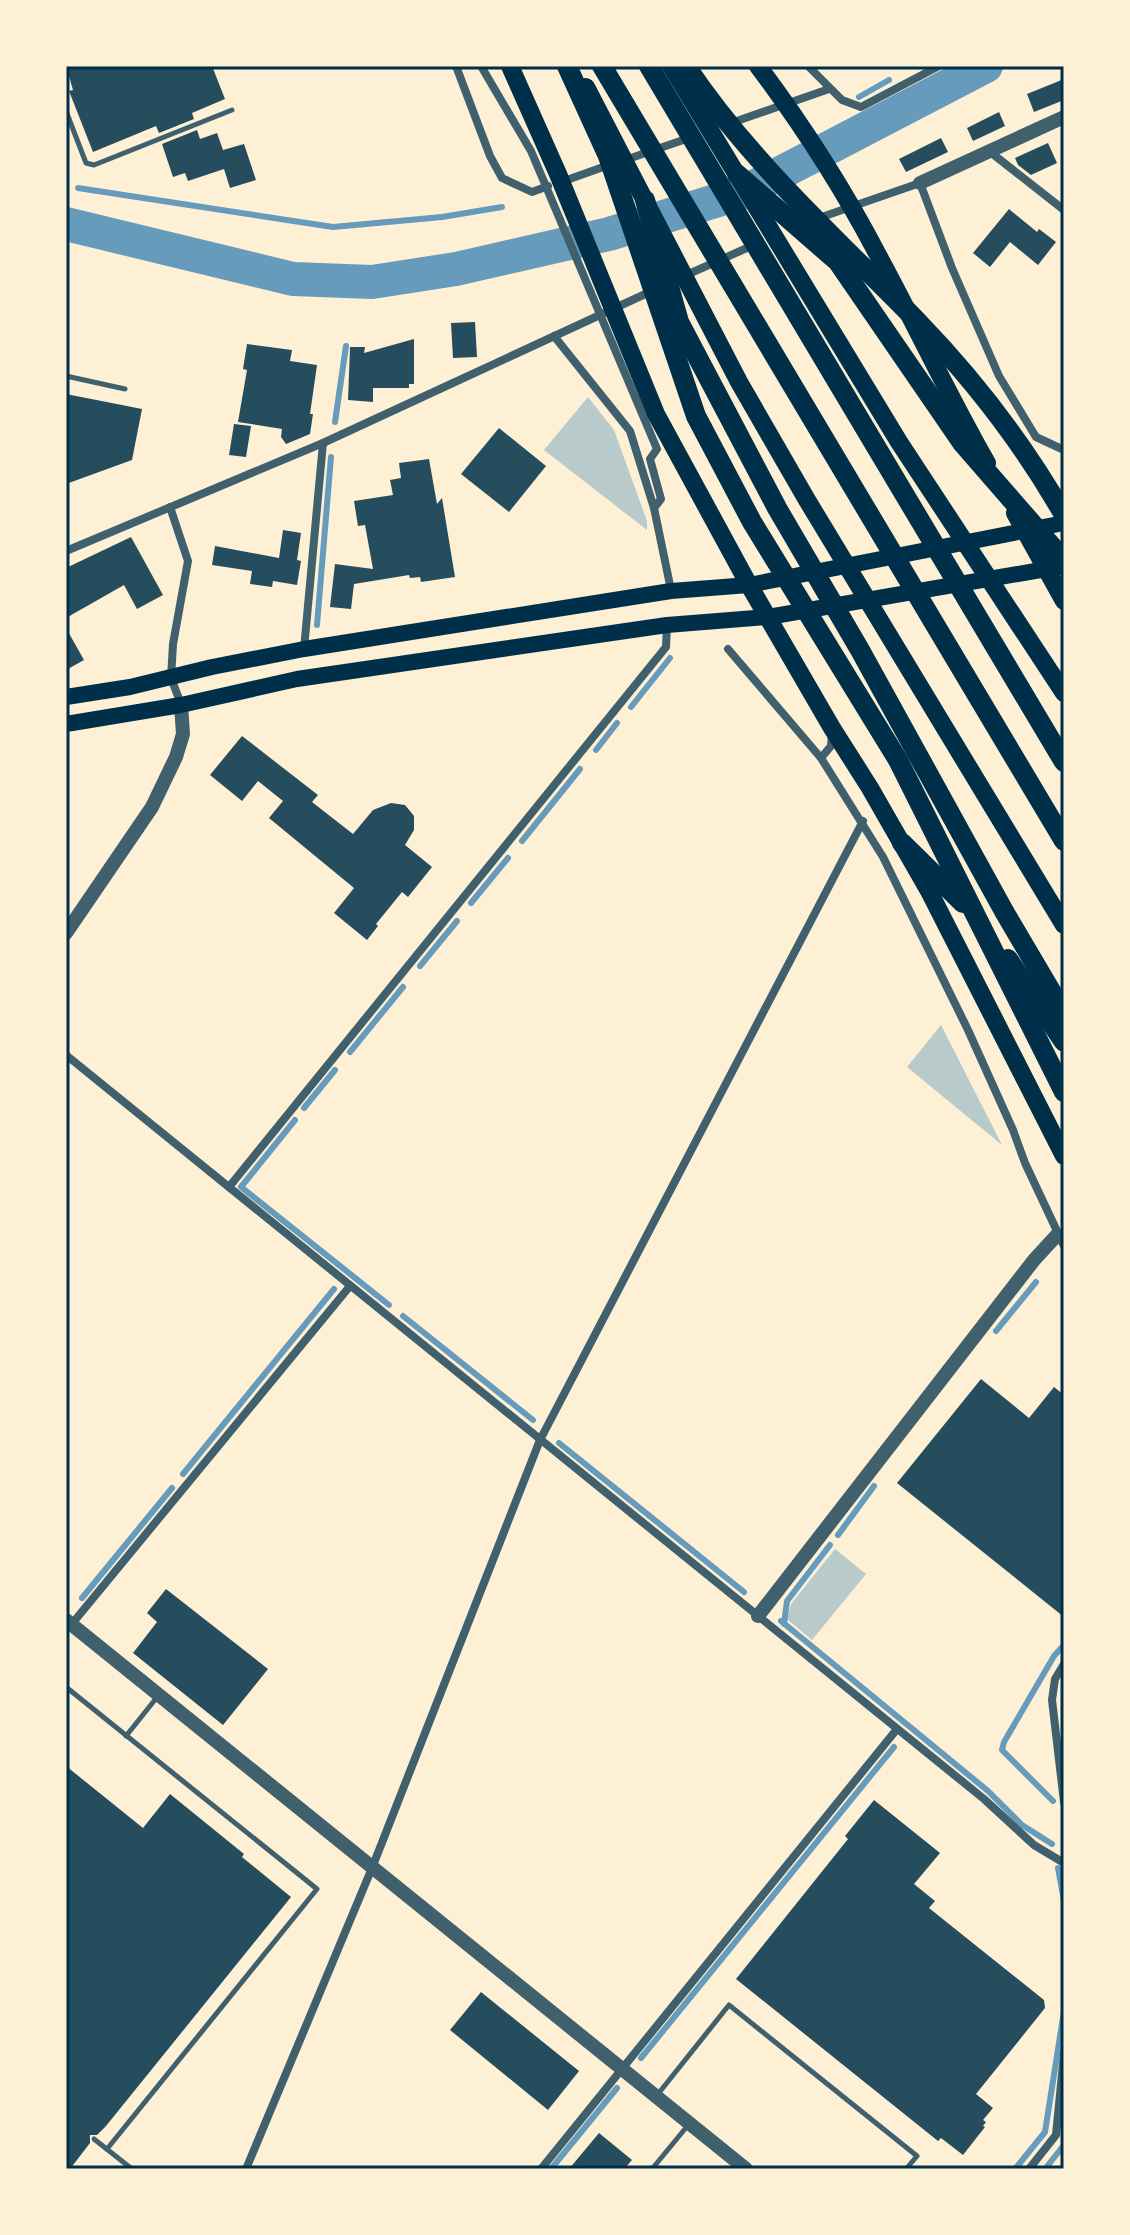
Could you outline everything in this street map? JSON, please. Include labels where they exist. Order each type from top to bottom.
[{"type":"highway","points":[[510,66],[558,174],[656,414],[749,585],[902,843],[1064,1156]]},
{"type":"highway","points":[[567,66],[608,156],[696,416],[745,510],[898,760],[1064,1092]]},
{"type":"highway","points":[[575,66],[739,382],[1064,925]]},
{"type":"highway","points":[[602,66],[1064,841]]},
{"type":"highway","points":[[649,66],[1064,762]]},
{"type":"highway","points":[[671,66],[899,442],[1064,693]]},
{"type":"highway","points":[[686,66],[803,209],[920,324],[997,413],[1064,515]]},
{"type":"highway","points":[[758,66],[823,160],[879,257],[921,342],[1026,531],[1058,565]]},
{"type":"highway","points":[[737,174],[838,262],[963,444],[1058,565],[1064,601]]},
{"type":"highway","points":[[645,200],[679,322],[777,508],[1064,1013]]},
{"type":"highway","points":[[902,843],[986,926],[1064,1042]]},
{"type":"main road","points":[[66,697],[304,649],[671,591],[749,585],[1064,523]]},
{"type":"main road","points":[[66,724],[181,705],[297,679],[667,625],[768,617],[1058,565]]},
{"type":"street","points":[[456,66],[490,156],[502,178],[532,192],[829,89]]},
{"type":"street","points":[[481,66],[531,151],[657,449],[650,459],[661,499],[654,508]]},
{"type":"street","points":[[808,66],[842,100],[861,107],[939,66]]},
{"type":"street","points":[[66,551],[323,443],[799,225],[920,183],[1064,117]]},
{"type":"street","points":[[989,150],[1064,210]]},
{"type":"street","points":[[920,183],[952,268],[999,376],[1036,437],[1062,447]]},
{"type":"street","points":[[554,336],[630,431],[654,508],[671,591]]},
{"type":"street","points":[[304,649],[323,443]]},
{"type":"street","points":[[66,933],[152,807],[176,757],[183,734],[181,705],[171,678],[173,644],[188,561],[170,507]]},
{"type":"street","points":[[229,1187],[666,647],[667,625]]},
{"type":"street","points":[[728,649],[821,758],[863,821],[968,1030],[1060,1240],[1034,1260],[758,1616]]},
{"type":"street","points":[[821,758],[831,746],[832,728]]},
{"type":"street","points":[[246,2169],[372,1868],[540,1440],[863,821]]},
{"type":"street","points":[[66,1055],[984,1799],[1034,1845],[1064,1863]]},
{"type":"street","points":[[350,1286],[69,1623],[746,2169]]},
{"type":"street","points":[[1064,1664],[1055,1679],[1052,1700],[1064,1802]]},
{"type":"street","points":[[541,2169],[897,1729]]},
{"type":"street","points":[[1029,2169],[1056,2135],[1064,2054]]},
{"type":"lane","points":[[66,111],[86,163],[94,165],[232,110]]},
{"type":"lane","points":[[66,376],[125,389]]},
{"type":"lane","points":[[66,1687],[317,1889],[107,2149]]},
{"type":"lane","points":[[126,1736],[159,1695]]},
{"type":"lane","points":[[656,2097],[729,2005],[917,2156],[906,2169]]},
{"type":"lane","points":[[652,2169],[689,2124]]},
{"type":"lane","points":[[94,2139],[132,2169]]},
{"type":"shaded area","points":[[588,397],[614,430],[647,521],[647,530],[544,450]]},
{"type":"shaded area","points":[[941,1025],[1002,1145],[907,1067]]},
{"type":"shaded area","points":[[835,1549],[866,1574],[812,1640],[787,1619],[791,1604]]},
{"type":"building","points":[[66,66],[212,66],[225,99],[192,113],[194,119],[159,133],[156,126],[93,152],[69,91],[73,90]]},
{"type":"building","points":[[1064,79],[1064,100],[1034,112],[1027,94]]},
{"type":"building","points":[[999,112],[1005,126],[973,141],[967,128]]},
{"type":"building","points":[[197,130],[200,139],[217,133],[223,150],[244,144],[256,180],[230,188],[224,169],[188,181],[185,173],[173,177],[162,144]]},
{"type":"building","points":[[941,138],[948,152],[906,172],[899,159]]},
{"type":"building","points":[[1048,143],[1057,163],[1031,175],[1018,165],[1015,158]]},
{"type":"building","points":[[1009,209],[1037,232],[1039,229],[1056,242],[1038,265],[1010,242],[990,267],[973,253]]},
{"type":"building","points":[[475,322],[477,357],[453,358],[451,323]]},
{"type":"building","points":[[414,339],[414,384],[409,384],[409,388],[373,388],[373,402],[348,400],[350,347],[365,347],[364,353]]},
{"type":"building","points":[[247,344],[292,350],[290,361],[317,365],[310,434],[286,444],[281,437],[282,429],[238,422],[247,370],[243,369]]},
{"type":"building","points":[[66,394],[142,409],[132,460],[66,484]]},
{"type":"building","points":[[234,424],[251,426],[246,457],[229,455]]},
{"type":"building","points":[[499,428],[546,466],[509,512],[461,474]]},
{"type":"building","points":[[429,459],[437,504],[442,498],[455,577],[421,582],[420,577],[410,578],[409,575],[354,584],[351,609],[330,607],[335,564],[373,569],[365,525],[358,526],[354,501],[393,495],[390,480],[401,478],[399,463]]},
{"type":"building","points":[[283,530],[301,533],[297,585],[273,581],[272,587],[250,584],[252,571],[212,565],[215,546],[279,558]]},
{"type":"building","points":[[131,537],[163,595],[137,609],[124,585],[66,618],[66,568]]},
{"type":"building","points":[[66,628],[84,660],[66,670]]},
{"type":"building","points":[[242,736],[318,795],[312,802],[353,834],[373,810],[391,803],[405,805],[414,816],[414,830],[405,845],[432,867],[408,897],[402,892],[367,940],[334,913],[354,888],[269,818],[283,801],[258,781],[242,801],[210,775]]},
{"type":"building","points":[[981,1379],[1029,1418],[1054,1387],[1064,1395],[1064,1617],[897,1483]]},
{"type":"building","points":[[166,1589],[268,1669],[223,1725],[133,1653],[157,1622],[147,1613]]},
{"type":"building","points":[[66,1766],[143,1828],[170,1794],[291,1897],[106,2126],[97,2135],[90,2135],[90,2143],[70,2169],[66,2169]]},
{"type":"building","points":[[874,1800],[940,1853],[914,1884],[935,1901],[929,1908],[1044,2000],[1045,2008],[976,2094],[993,2108],[983,2120],[985,2127],[963,2155],[941,2138],[938,2141],[736,1979],[848,1839],[845,1836]]},
{"type":"building","points":[[481,1992],[579,2071],[548,2110],[450,2030]]},
{"type":"building","points":[[599,2133],[632,2160],[624,2169],[569,2169]]},
{"type":"waterway","points":[[66,224],[293,279],[372,282],[456,269],[609,234],[744,192],[986,66]]},
{"type":"waterway","points":[[859,97],[889,80]]},
{"type":"waterway","points":[[78,188],[333,227],[442,217],[502,207]]},
{"type":"waterway","points":[[335,422],[346,346]]},
{"type":"waterway","points":[[317,625],[331,457]]},
{"type":"waterway","points":[[631,707],[670,658]]},
{"type":"waterway","points":[[596,750],[617,723]]},
{"type":"waterway","points":[[522,841],[580,769]]},
{"type":"waterway","points":[[471,903],[508,858]]},
{"type":"waterway","points":[[420,966],[457,921]]},
{"type":"waterway","points":[[350,1052],[403,987]]},
{"type":"waterway","points":[[304,1108],[335,1070]]},
{"type":"waterway","points":[[295,1120],[241,1187],[389,1305]]},
{"type":"waterway","points":[[996,1331],[1036,1282]]},
{"type":"waterway","points":[[183,1474],[334,1289]]},
{"type":"waterway","points":[[403,1316],[533,1420]]},
{"type":"waterway","points":[[559,1443],[744,1592]]},
{"type":"waterway","points":[[838,1535],[874,1486]]},
{"type":"waterway","points":[[82,1598],[172,1488]]},
{"type":"waterway","points":[[784,1624],[787,1601],[830,1545]]},
{"type":"waterway","points":[[781,1621],[988,1791],[1022,1825],[1052,1844]]},
{"type":"waterway","points":[[1053,1801],[1002,1750],[1054,1656],[1063,1646]]},
{"type":"waterway","points":[[641,2058],[894,1747]]},
{"type":"waterway","points":[[1058,1868],[1064,1901]]},
{"type":"waterway","points":[[1015,2169],[1045,2132],[1064,2011]]},
{"type":"waterway","points":[[551,2169],[617,2088]]},
{"type":"waterway","points":[[1045,2169],[1064,2145]]}]
